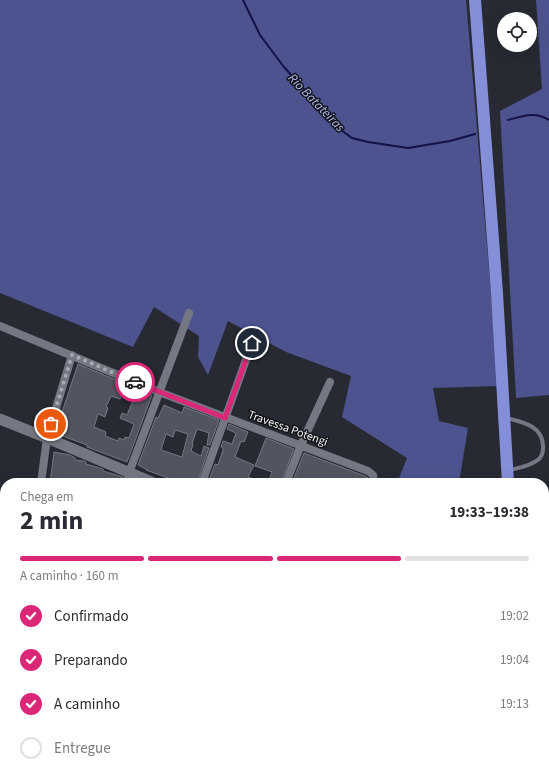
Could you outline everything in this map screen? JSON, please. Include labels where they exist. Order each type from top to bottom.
[{"type":"highway","points":[[475,0],[497,293],[507,477]]},
{"type":"street","points":[[0,419],[47,438],[128,478],[189,313]]},
{"type":"street","name":"Travessa Potengi","points":[[0,326],[159,392],[368,471],[373,475],[373,478]]},
{"type":"street","points":[[204,478],[252,343]]},
{"type":"street","points":[[42,478],[47,438],[72,355]]},
{"type":"street","points":[[288,478],[301,445],[330,382]]},
{"type":"lane","points":[[504,417],[526,423],[534,427],[540,434],[543,443],[542,453],[538,460],[507,477]]},
{"type":"shaded area","points":[[0,0],[466,0],[499,386],[433,388],[439,421],[468,428],[460,478],[399,478],[407,458],[342,417],[351,376],[286,352],[228,321],[208,375],[198,357],[199,336],[154,307],[133,347],[0,293]]},
{"type":"shaded area","points":[[536,0],[549,0],[549,395],[516,398],[500,111],[542,89]]},
{"type":"building","points":[[78,364],[152,395],[127,462],[57,434],[62,419],[60,418]],"holes":[[[123,392],[135,396],[127,415],[122,413],[120,418],[134,424],[129,438],[125,437],[124,440],[119,438],[118,441],[105,436],[106,432],[94,427],[98,414],[105,417],[108,408],[106,407],[111,396],[120,399]]]},
{"type":"building","points":[[164,405],[182,413],[184,407],[219,420],[210,445],[207,445],[209,433],[197,429],[191,451],[201,456],[204,446],[209,448],[199,478],[168,478],[146,470],[138,465],[156,417],[158,418]],"holes":[[[175,430],[188,434],[182,457],[161,450],[166,434],[173,437]]]},
{"type":"building","points":[[229,424],[248,432],[244,442],[241,441],[235,457],[254,465],[248,477],[250,478],[210,478],[215,464],[218,465],[223,450],[221,447],[223,441],[232,444],[236,433],[227,429]]},
{"type":"building","points":[[266,438],[294,449],[283,478],[270,478],[272,472],[255,466]]},
{"type":"building","points":[[54,452],[70,455],[75,458],[75,460],[84,461],[86,464],[103,469],[103,471],[123,477],[123,478],[51,478]]},
{"type":"building","points":[[304,453],[368,478],[294,478]]},
{"type":"waterway","name":"Rio Batateiras","points":[[243,0],[260,35],[284,67],[335,124],[352,138],[408,148],[450,141],[475,134]]},
{"type":"waterway","name":"Rio Batateiras","points":[[508,120],[529,115],[544,117],[549,120]]},
{"type":"way so far","points":[[51,424],[72,355],[135,382]]},
{"type":"route","points":[[135,382],[225,418],[252,343]]}]
